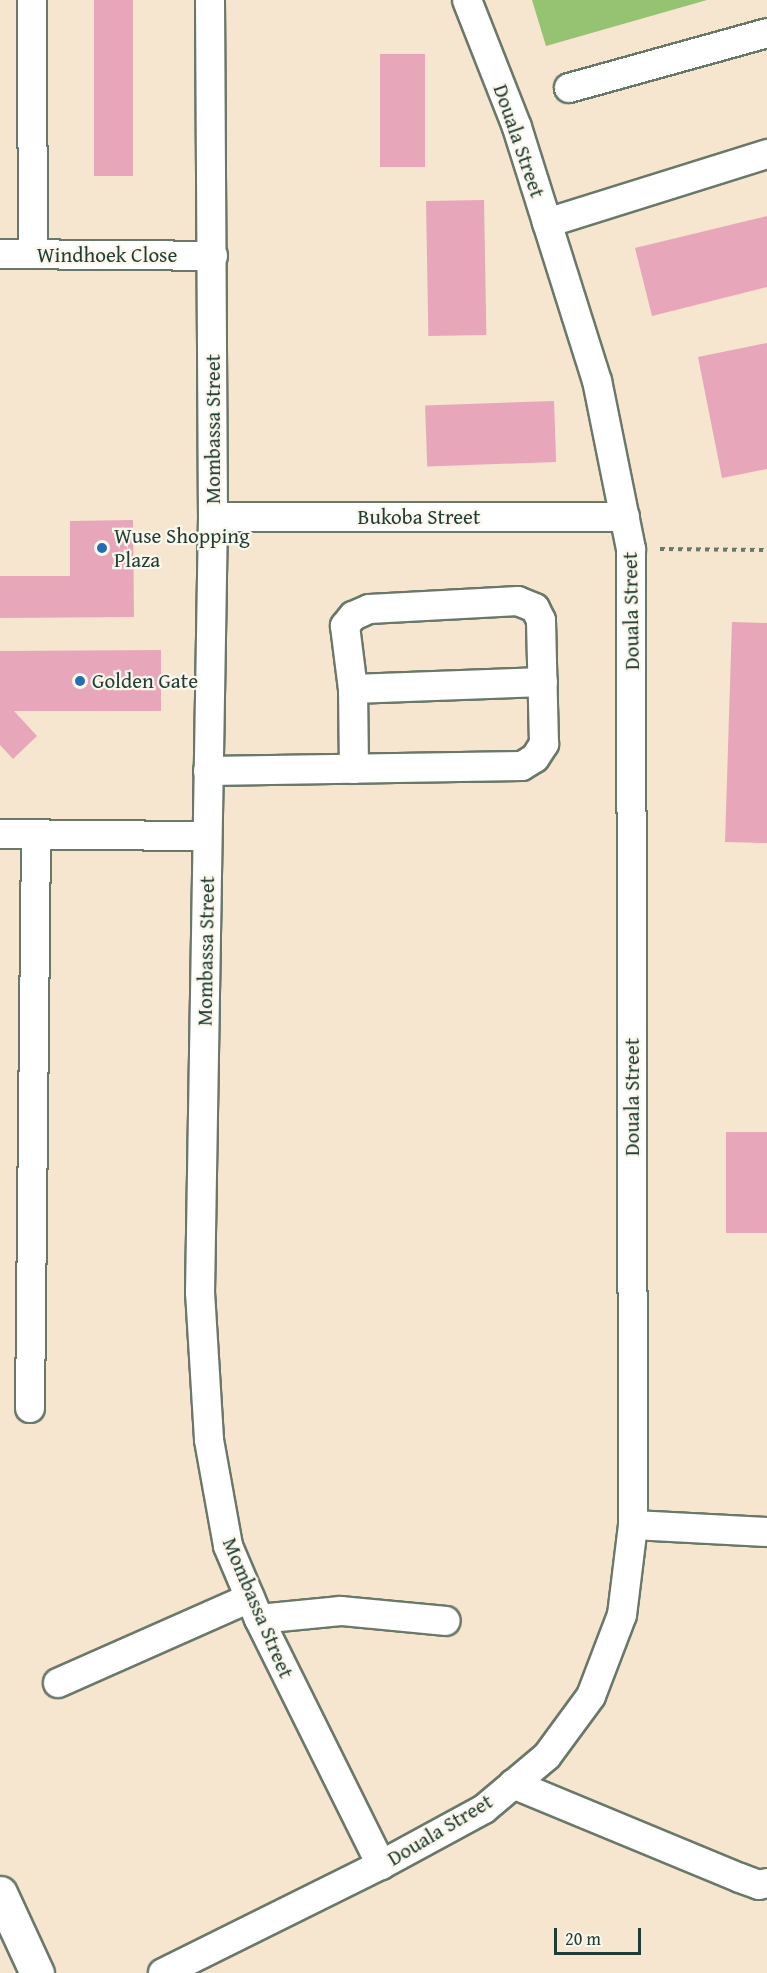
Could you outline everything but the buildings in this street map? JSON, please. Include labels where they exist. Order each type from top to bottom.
[{"type":"main road","points":[[0,1893],[37,1973]]},
{"type":"street","points":[[32,0],[33,254]]},
{"type":"street","name":"Mombassa Street","points":[[210,0],[213,517],[200,1292],[209,1440],[228,1546],[254,1609],[381,1865]]},
{"type":"street","name":"Douala Street","points":[[163,1973],[381,1865],[484,1809],[547,1756],[591,1696],[622,1615],[633,1525],[631,549],[597,381],[517,127],[468,0]]},
{"type":"street","points":[[569,88],[767,33]]},
{"type":"street","points":[[547,223],[767,154]]},
{"type":"street","name":"Windhoek Close","points":[[0,254],[213,256]]},
{"type":"street","name":"Bukoba Street","points":[[213,517],[625,517]]},
{"type":"street","points":[[208,771],[354,769],[522,766],[535,758],[544,744],[542,620],[535,608],[519,601],[369,609],[353,616],[345,626],[353,689],[354,769]]},
{"type":"street","points":[[353,689],[543,682]]},
{"type":"street","points":[[0,834],[207,836]]},
{"type":"street","points":[[30,1408],[36,834]]},
{"type":"street","points":[[633,1525],[767,1532]]},
{"type":"street","points":[[58,1683],[254,1609],[341,1611],[446,1621]]},
{"type":"street","points":[[513,1784],[740,1878],[767,1884]]},
{"type":"path","points":[[631,549],[767,550]]},
{"type":"green space","points":[[532,0],[707,0],[546,46]]},
{"type":"place","name":"Wuse Shopping Plaza","points":[[102,548]]},
{"type":"place","name":"Golden Gate","points":[[80,681]]}]
